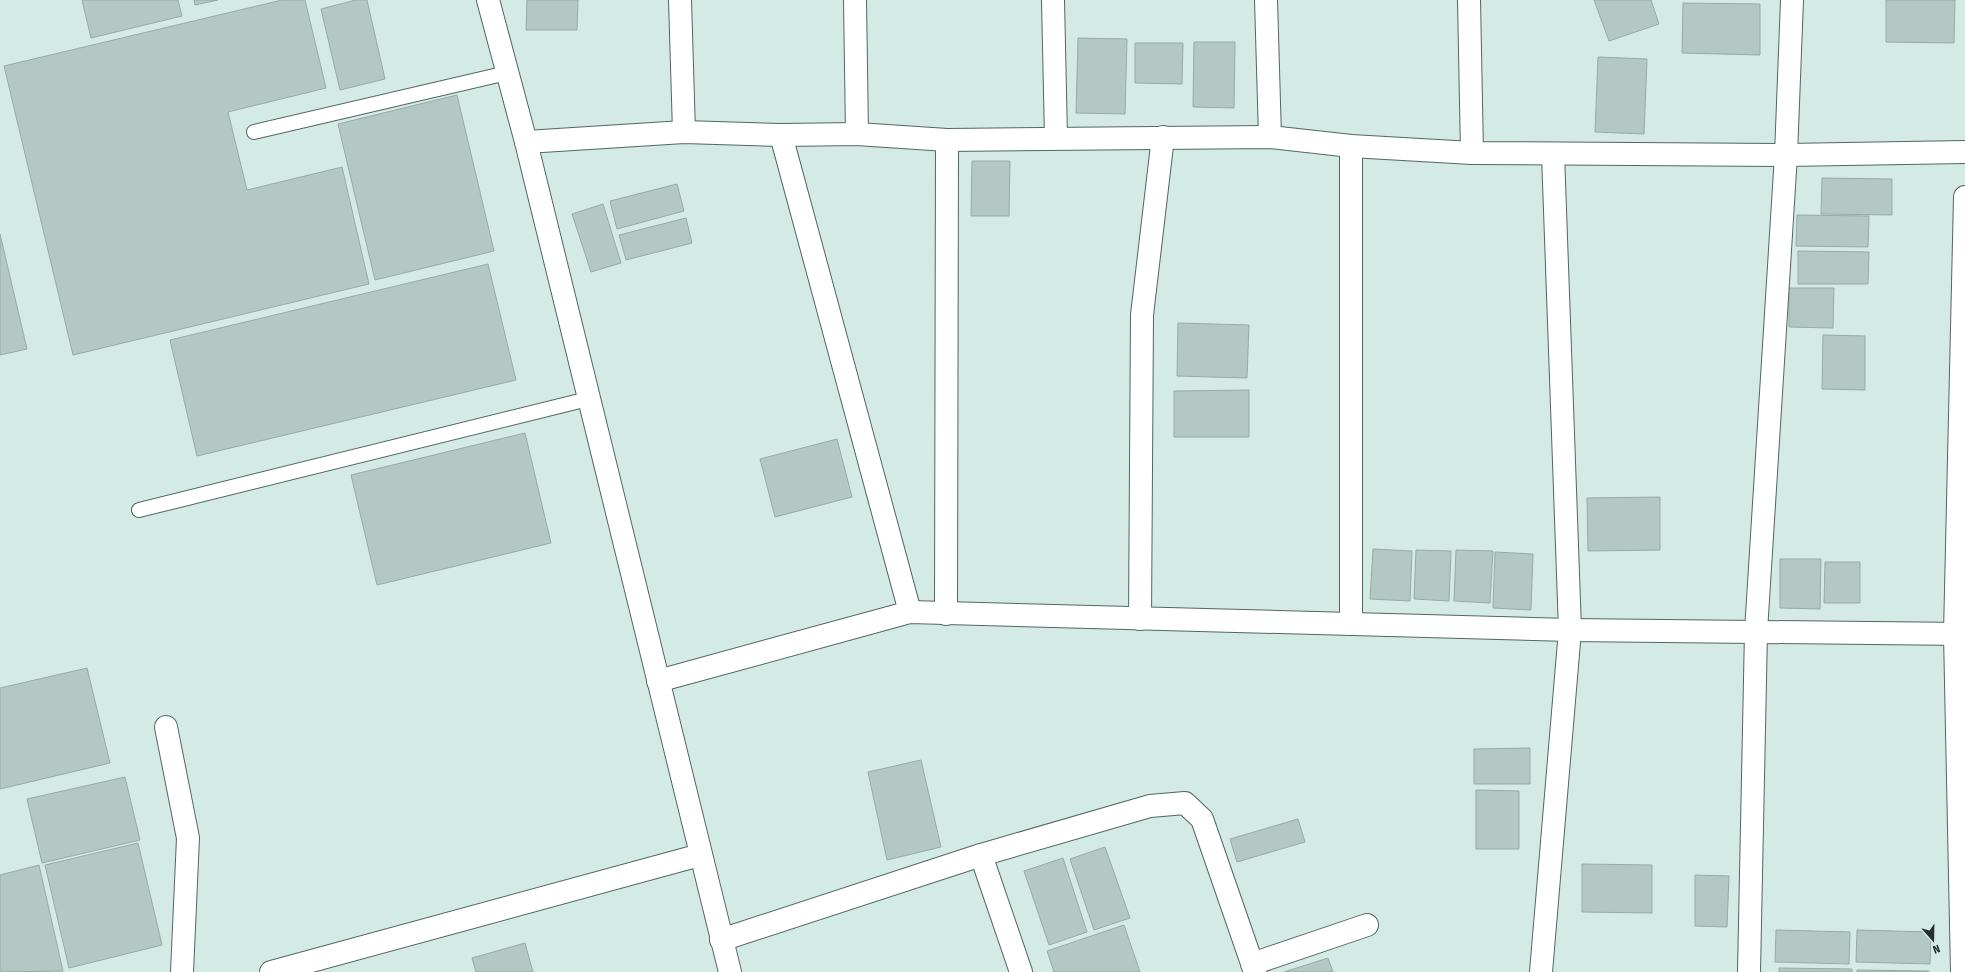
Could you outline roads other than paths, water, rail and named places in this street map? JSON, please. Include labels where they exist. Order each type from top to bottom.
[{"type":"street","points":[[488,0],[526,142],[700,855],[730,972]]},
{"type":"street","points":[[680,0],[684,132]]},
{"type":"street","points":[[855,0],[857,134]]},
{"type":"street","points":[[1053,0],[1056,138]]},
{"type":"street","points":[[1266,0],[1270,137]]},
{"type":"street","points":[[1469,0],[1472,153]]},
{"type":"street","points":[[1749,972],[1756,631],[1786,155],[1792,0]]},
{"type":"street","points":[[526,142],[684,132],[781,135],[857,134],[947,140],[1270,137],[1351,146],[1472,153],[1786,155],[1965,152]]},
{"type":"street","points":[[781,135],[910,612]]},
{"type":"street","points":[[1140,619],[1142,315],[1163,137]]},
{"type":"street","points":[[946,614],[947,140]]},
{"type":"street","points":[[1351,146],[1351,624]]},
{"type":"street","points":[[1541,972],[1570,630],[1553,154]]},
{"type":"street","points":[[1962,972],[1960,634],[1965,197]]},
{"type":"street","points":[[658,681],[910,612],[1570,630],[1960,634]]},
{"type":"street","points":[[166,727],[188,838],[182,972]]},
{"type":"street","points":[[721,940],[981,855],[1150,806],[1185,803],[1202,819],[1254,968],[1367,924]]},
{"type":"street","points":[[271,972],[700,855]]},
{"type":"street","points":[[981,855],[1021,972]]},
{"type":"lane","points":[[254,132],[507,73]]},
{"type":"lane","points":[[139,510],[588,399]]}]
